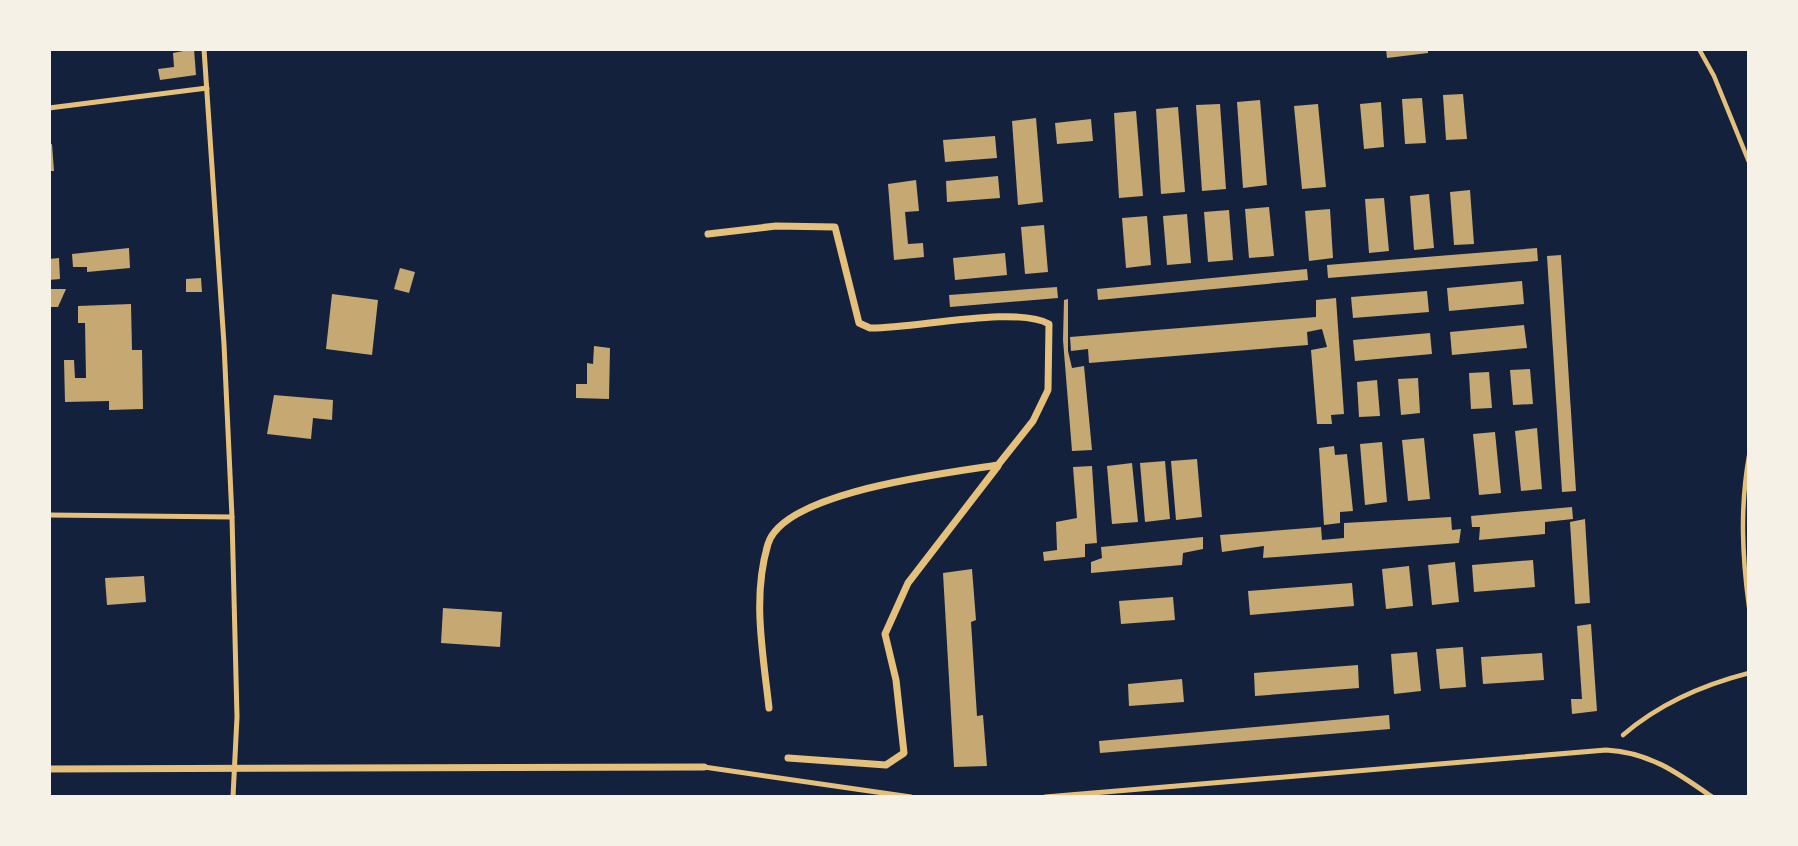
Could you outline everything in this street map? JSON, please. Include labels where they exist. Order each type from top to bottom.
[{"type":"street","points":[[708,234],[776,226],[835,227],[859,323],[870,328],[1012,317],[1037,317],[1049,324],[1048,390],[1033,421],[908,583],[885,634],[896,680],[904,753],[886,765],[788,758]]},
{"type":"street","points":[[769,708],[758,606],[769,541],[797,512],[875,484],[998,465]]},
{"type":"street","points":[[49,769],[704,766]]},
{"type":"lane","points":[[204,49],[232,517],[237,717],[233,797]]},
{"type":"lane","points":[[49,108],[207,88]]},
{"type":"lane","points":[[49,515],[232,517]]},
{"type":"lane","points":[[1045,797],[1606,750],[1649,758],[1667,766],[1712,797]]},
{"type":"lane","points":[[704,766],[911,797]]},
{"type":"path","points":[[1699,49],[1714,76],[1749,162]]},
{"type":"path","points":[[1749,456],[1742,494],[1742,551],[1749,607]]},
{"type":"path","points":[[1606,750],[1628,731],[1679,698],[1704,685],[1749,673]]},
{"type":"building","points":[[194,49],[196,75],[160,80],[158,69],[174,67],[173,53]]},
{"type":"building","points":[[1386,49],[1428,49],[1428,53],[1387,58]]},
{"type":"building","points":[[1463,94],[1467,139],[1446,140],[1443,95]]},
{"type":"building","points":[[1422,98],[1426,143],[1405,144],[1402,99]]},
{"type":"building","points":[[1260,100],[1267,185],[1243,188],[1237,102]]},
{"type":"building","points":[[1381,102],[1384,147],[1364,149],[1360,104]]},
{"type":"building","points":[[1220,104],[1226,189],[1202,191],[1196,105]]},
{"type":"building","points":[[1318,104],[1326,187],[1302,189],[1294,106]]},
{"type":"building","points":[[1178,107],[1185,192],[1161,194],[1156,109]]},
{"type":"building","points":[[1136,111],[1143,196],[1119,198],[1114,113]]},
{"type":"building","points":[[1036,118],[1043,202],[1018,205],[1012,121]]},
{"type":"building","points":[[1091,119],[1093,141],[1057,144],[1055,123]]},
{"type":"building","points":[[995,136],[997,158],[945,162],[943,140]]},
{"type":"building","points":[[52,144],[54,171],[49,171],[49,145]]},
{"type":"building","points":[[998,176],[1000,198],[947,202],[946,181]]},
{"type":"building","points":[[916,180],[919,211],[905,212],[908,244],[923,243],[924,257],[894,260],[888,184]]},
{"type":"building","points":[[1470,190],[1474,244],[1454,245],[1450,192]]},
{"type":"building","points":[[1429,194],[1434,248],[1414,250],[1410,196]]},
{"type":"building","points":[[1384,198],[1389,251],[1369,253],[1365,199]]},
{"type":"building","points":[[1269,207],[1274,256],[1249,258],[1245,209]]},
{"type":"building","points":[[1330,209],[1333,258],[1309,261],[1305,211]]},
{"type":"building","points":[[1229,210],[1233,260],[1208,262],[1204,212]]},
{"type":"building","points":[[1187,214],[1191,263],[1167,265],[1163,216]]},
{"type":"building","points":[[1147,216],[1151,265],[1126,268],[1122,218]]},
{"type":"building","points":[[1044,225],[1048,272],[1025,274],[1021,227]]},
{"type":"building","points":[[129,248],[130,268],[87,272],[87,267],[73,267],[72,254]]},
{"type":"building","points":[[1537,248],[1538,261],[1328,278],[1327,265]]},
{"type":"building","points":[[1005,253],[1007,275],[955,280],[953,258]]},
{"type":"building","points":[[1561,255],[1576,491],[1562,492],[1547,256]]},
{"type":"building","points":[[59,258],[60,279],[49,280],[49,259]]},
{"type":"building","points":[[400,268],[415,272],[409,293],[394,289]]},
{"type":"building","points":[[1307,269],[1308,280],[1098,300],[1097,289]]},
{"type":"building","points":[[201,278],[202,292],[186,292],[186,279]]},
{"type":"building","points":[[1522,281],[1524,304],[1449,311],[1447,288]]},
{"type":"building","points":[[1057,287],[1058,298],[950,307],[949,295]]},
{"type":"building","points":[[49,289],[66,289],[58,307],[49,307]]},
{"type":"building","points":[[1427,291],[1429,312],[1353,318],[1351,297]]},
{"type":"building","points":[[332,294],[378,300],[372,355],[326,349]]},
{"type":"building","points":[[1336,298],[1344,414],[1331,415],[1332,424],[1317,424],[1311,350],[1327,347],[1322,329],[1307,332],[1308,345],[1089,363],[1088,349],[1071,351],[1070,337],[1316,317],[1316,300]]},
{"type":"building","points":[[1068,299],[1068,351],[1072,368],[1084,366],[1092,450],[1072,451],[1063,340],[1064,300]]},
{"type":"building","points":[[131,304],[132,350],[142,350],[143,409],[109,410],[109,401],[65,402],[64,360],[74,360],[75,378],[86,378],[85,323],[78,323],[78,306]]},
{"type":"building","points":[[1524,325],[1527,348],[1452,355],[1450,332]]},
{"type":"building","points":[[1430,333],[1432,354],[1355,361],[1353,340]]},
{"type":"building","points":[[594,346],[610,348],[609,399],[576,398],[576,384],[587,384],[587,363],[593,364]]},
{"type":"building","points":[[1530,369],[1533,404],[1513,405],[1510,370]]},
{"type":"building","points":[[1489,372],[1492,408],[1471,409],[1469,373]]},
{"type":"building","points":[[1418,378],[1420,413],[1401,415],[1398,379]]},
{"type":"building","points":[[1377,380],[1380,416],[1359,417],[1357,382]]},
{"type":"building","points":[[274,395],[333,400],[332,420],[313,418],[311,439],[267,434]]},
{"type":"building","points":[[1537,428],[1542,489],[1521,491],[1515,431]]},
{"type":"building","points":[[1495,432],[1501,493],[1479,495],[1473,434]]},
{"type":"building","points":[[1424,438],[1430,499],[1408,501],[1402,440]]},
{"type":"building","points":[[1382,442],[1387,502],[1365,505],[1360,444]]},
{"type":"building","points":[[1334,446],[1335,455],[1347,454],[1353,511],[1340,512],[1340,523],[1324,525],[1319,448]]},
{"type":"building","points":[[1197,459],[1202,517],[1176,520],[1171,461]]},
{"type":"building","points":[[1165,461],[1170,519],[1145,522],[1140,463]]},
{"type":"building","points":[[1132,463],[1138,522],[1112,524],[1107,466]]},
{"type":"building","points":[[1092,466],[1097,543],[1085,544],[1085,557],[1044,561],[1043,552],[1057,550],[1056,522],[1077,518],[1073,467]]},
{"type":"building","points":[[1572,507],[1573,519],[1545,522],[1545,534],[1479,540],[1480,527],[1472,527],[1471,516]]},
{"type":"building","points":[[1451,517],[1452,530],[1461,529],[1459,543],[1263,558],[1264,546],[1222,552],[1220,535],[1321,527],[1322,540],[1344,538],[1344,523]]},
{"type":"building","points":[[1585,519],[1590,603],[1575,604],[1570,522]]},
{"type":"building","points":[[1203,537],[1203,549],[1183,553],[1182,565],[1091,573],[1091,562],[1102,558],[1101,547]]},
{"type":"building","points":[[1533,560],[1535,587],[1474,592],[1472,565]]},
{"type":"building","points":[[1455,562],[1459,602],[1432,605],[1428,565]]},
{"type":"building","points":[[1409,566],[1413,606],[1386,609],[1382,569]]},
{"type":"building","points":[[972,569],[976,620],[971,622],[977,716],[983,715],[987,766],[954,767],[943,573]]},
{"type":"building","points":[[144,576],[146,602],[107,605],[105,578]]},
{"type":"building","points":[[1352,583],[1354,606],[1250,615],[1248,591]]},
{"type":"building","points":[[1173,597],[1175,620],[1121,624],[1119,601]]},
{"type":"building","points":[[443,608],[502,612],[500,647],[441,643]]},
{"type":"building","points":[[1591,624],[1597,711],[1572,714],[1571,699],[1582,699],[1577,626]]},
{"type":"building","points":[[1463,647],[1466,687],[1440,689],[1436,649]]},
{"type":"building","points":[[1417,652],[1421,691],[1394,694],[1391,654]]},
{"type":"building","points":[[1542,653],[1544,680],[1483,684],[1481,657]]},
{"type":"building","points":[[1358,665],[1359,688],[1255,696],[1254,673]]},
{"type":"building","points":[[1182,679],[1184,702],[1129,706],[1128,684]]},
{"type":"building","points":[[1389,715],[1390,729],[1100,753],[1099,741]]}]
